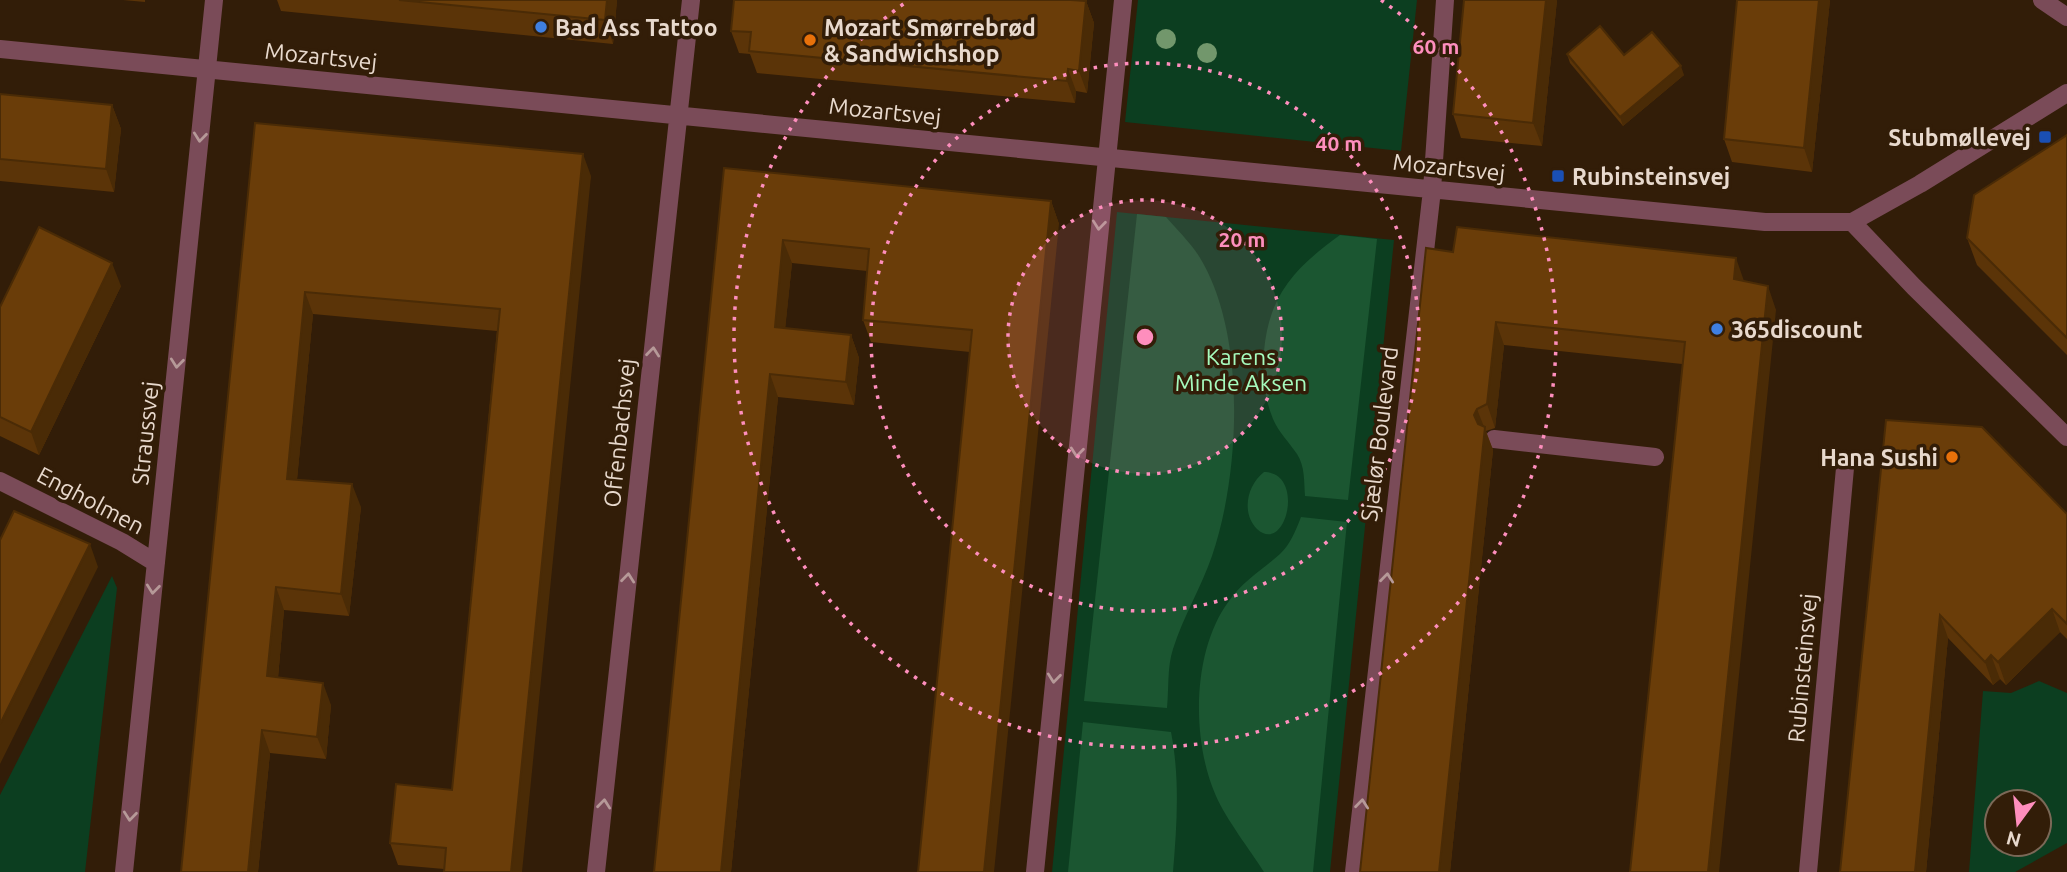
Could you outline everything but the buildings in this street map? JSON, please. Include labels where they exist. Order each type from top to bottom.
[{"type":"street","name":"Straussvej","points":[[124,872],[214,0]]},
{"type":"street","name":"Offenbachsvej","points":[[596,872],[691,0]]},
{"type":"street","points":[[1035,872],[1123,0]]},
{"type":"street","name":"Sjælør Boulevard","points":[[1354,872],[1411,429],[1445,0]]},
{"type":"street","points":[[2042,0],[2067,17]]},
{"type":"street","name":"Mozartsvej","points":[[0,49],[1765,222],[1852,222]]},
{"type":"street","points":[[2067,93],[1852,222],[1914,287],[2067,437]]},
{"type":"street","points":[[1494,439],[1655,457]]},
{"type":"street","name":"Rubinsteinsvej","points":[[1808,872],[1845,468]]},
{"type":"street","name":"Engholmen","points":[[1,482],[122,542],[156,563]]},
{"type":"green space","points":[[1138,0],[1417,0],[1401,151],[1125,122]]},
{"type":"green space","name":"Karens Minde Aksen","points":[[1117,212],[1394,240],[1330,872],[1052,872]]},
{"type":"green space","points":[[1137,214],[1166,217],[1203,263],[1217,294],[1232,368],[1233,448],[1221,523],[1203,580],[1173,649],[1167,708],[1084,701]]},
{"type":"green space","points":[[1340,235],[1377,239],[1348,500],[1305,496],[1300,459],[1273,419],[1263,369],[1272,313],[1287,284],[1310,259]]},
{"type":"green space","points":[[1264,472],[1277,476],[1285,485],[1288,497],[1283,523],[1276,531],[1267,534],[1257,529],[1252,522],[1248,507],[1253,484]]},
{"type":"green space","points":[[1301,517],[1347,522],[1313,872],[1264,872],[1216,796],[1202,749],[1199,696],[1208,644],[1217,621],[1240,587],[1284,550]]},
{"type":"green space","points":[[112,576],[117,588],[85,872],[0,872],[0,795]]},
{"type":"green space","points":[[2039,681],[2067,693],[2067,843],[2053,851],[2053,788],[1983,788],[1983,858],[2040,858],[2015,872],[1969,872],[1983,691],[2011,693]]},
{"type":"green space","points":[[1083,722],[1171,732],[1177,784],[1173,872],[1068,872]]},
{"type":"place","name":"Bad Ass Tattoo","points":[[541,27]]},
{"type":"place","name":"Mozart Smørrebrød & Sandwichshop","points":[[810,40]]},
{"type":"place","name":"Stubmøllevej","points":[[2045,137]]},
{"type":"place","name":"Rubinsteinsvej","points":[[1558,176]]},
{"type":"place","name":"365discount","points":[[1717,329]]},
{"type":"place","name":"Hana Sushi","points":[[1952,457]]}]
